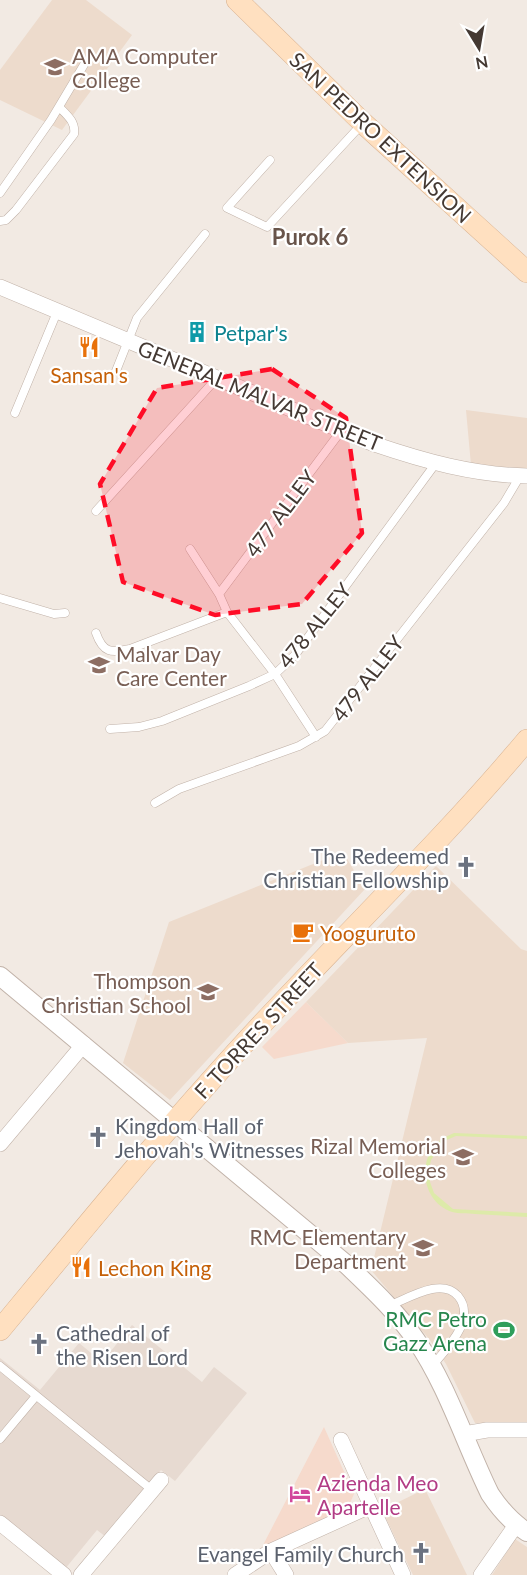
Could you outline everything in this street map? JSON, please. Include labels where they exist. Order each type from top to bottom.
[{"type":"main road","name":"SAN PEDRO EXTENSION","points":[[237,0],[363,123],[527,272]]},
{"type":"main road","name":"F. TORRES STREET","points":[[0,1330],[174,1121],[264,1021],[460,816],[527,740]]},
{"type":"street","name":"GENERAL MALVAR STREET","points":[[0,287],[341,431],[436,463],[476,471],[523,476]]},
{"type":"street","points":[[0,976],[348,1265],[389,1306],[416,1340],[432,1366],[490,1494],[500,1509],[521,1528],[481,1575]]},
{"type":"street","points":[[0,1144],[84,1044]]},
{"type":"street","points":[[464,1434],[487,1430],[527,1430]]},
{"type":"street","points":[[341,1440],[403,1575]]},
{"type":"street","points":[[81,1575],[157,1485]]},
{"type":"street","points":[[235,1575],[271,1551],[370,1506]]},
{"type":"street","points":[[0,1523],[64,1575]]},
{"type":"street","points":[[271,1551],[286,1575]]},
{"type":"lane","points":[[0,193],[59,107],[85,63]]},
{"type":"lane","points":[[0,221],[6,220],[16,210],[75,134],[73,123],[59,107]]},
{"type":"lane","points":[[270,160],[227,208],[267,227],[363,123]]},
{"type":"lane","points":[[116,371],[141,312],[205,234]]},
{"type":"lane","points":[[15,413],[57,312]]},
{"type":"lane","points":[[96,511],[217,378]]},
{"type":"lane","name":"477 ALLEY","points":[[219,594],[341,431]]},
{"type":"lane","name":"478 ALLEY","points":[[110,729],[139,727],[162,721],[275,674],[295,655],[436,463]]},
{"type":"lane","name":"479 ALLEY","points":[[155,803],[179,789],[268,759],[325,731],[341,714],[523,476]]},
{"type":"lane","points":[[190,549],[219,594],[227,612],[275,674],[316,737]]},
{"type":"lane","points":[[0,598],[54,614],[65,613]]},
{"type":"lane","points":[[96,633],[99,643],[104,648],[118,652],[227,612]]},
{"type":"lane","points":[[389,1306],[432,1289],[449,1289],[456,1294],[464,1312],[461,1327],[432,1366]]},
{"type":"lane","points":[[0,1366],[36,1396],[157,1485]]},
{"type":"lane","points":[[0,1439],[36,1396]]},
{"type":"highlighted area","points":[[272,369],[346,418],[362,533],[302,604],[215,615],[123,582],[100,484],[157,388]]},
{"type":"shaded area","name":"AMA Computer College","points":[[52,0],[86,0],[132,35],[62,130],[0,100],[0,70]]},
{"type":"shaded area","points":[[466,410],[527,418],[527,469],[471,465]]},
{"type":"shaded area","name":"Thompson Christian School","points":[[343,852],[365,889],[170,1100],[123,1063],[169,922]]},
{"type":"shaded area","name":"Rizal Memorial Colleges","points":[[436,866],[521,949],[527,951],[527,1422],[475,1423],[446,1364],[429,1339],[371,1270],[427,1038],[348,1043],[306,1002]]},
{"type":"shaded area","points":[[306,1002],[348,1043],[274,1059],[262,1047]]},
{"type":"shaded area","points":[[132,1325],[202,1382],[214,1367],[247,1393],[175,1481],[161,1470],[106,1537],[97,1530],[60,1575],[0,1529],[0,1358],[40,1390],[79,1343],[102,1362]]},
{"type":"shaded area","points":[[324,1427],[354,1494],[347,1510],[261,1549]]},
{"type":"shaded area","points":[[425,1489],[467,1575],[413,1575],[382,1510]]},
{"type":"shaded area","points":[[515,1539],[527,1547],[527,1575],[492,1575]]},
{"type":"green space","points":[[454,1133],[527,1136],[527,1139],[456,1136],[444,1141],[431,1160],[429,1169],[434,1193],[453,1209],[527,1213],[527,1217],[455,1213],[443,1208],[436,1201],[425,1176],[428,1158],[436,1144]]},
{"type":"place","name":"AMA Computer College","points":[[55,67]]},
{"type":"place","name":"Petpar's","points":[[197,332]]},
{"type":"place","name":"Sansan's","points":[[89,347]]},
{"type":"place","name":"Malvar Day Care Center","points":[[99,665]]},
{"type":"place","name":"The Redeemed Christian Fellowship","points":[[466,867]]},
{"type":"place","name":"Yooguruto","points":[[303,932]]},
{"type":"place","name":"Thompson Christian School","points":[[208,992]]},
{"type":"place","name":"Kingdom Hall of Jehovah's Witnesses","points":[[98,1137]]},
{"type":"place","name":"Rizal Memorial Colleges","points":[[463,1157]]},
{"type":"place","name":"RMC Elementary Department","points":[[423,1248]]},
{"type":"place","name":"Lechon King","points":[[81,1267]]},
{"type":"place","name":"RMC Petro Gazz Arena","points":[[504,1330]]},
{"type":"place","name":"Cathedral of the Risen Lord","points":[[39,1344]]},
{"type":"place","name":"Azienda Meo Apartelle","points":[[300,1494]]},
{"type":"place","name":"Evangel Family Church","points":[[421,1553]]},
{"type":"district","name":"Purok 6","points":[[310,236]]}]
